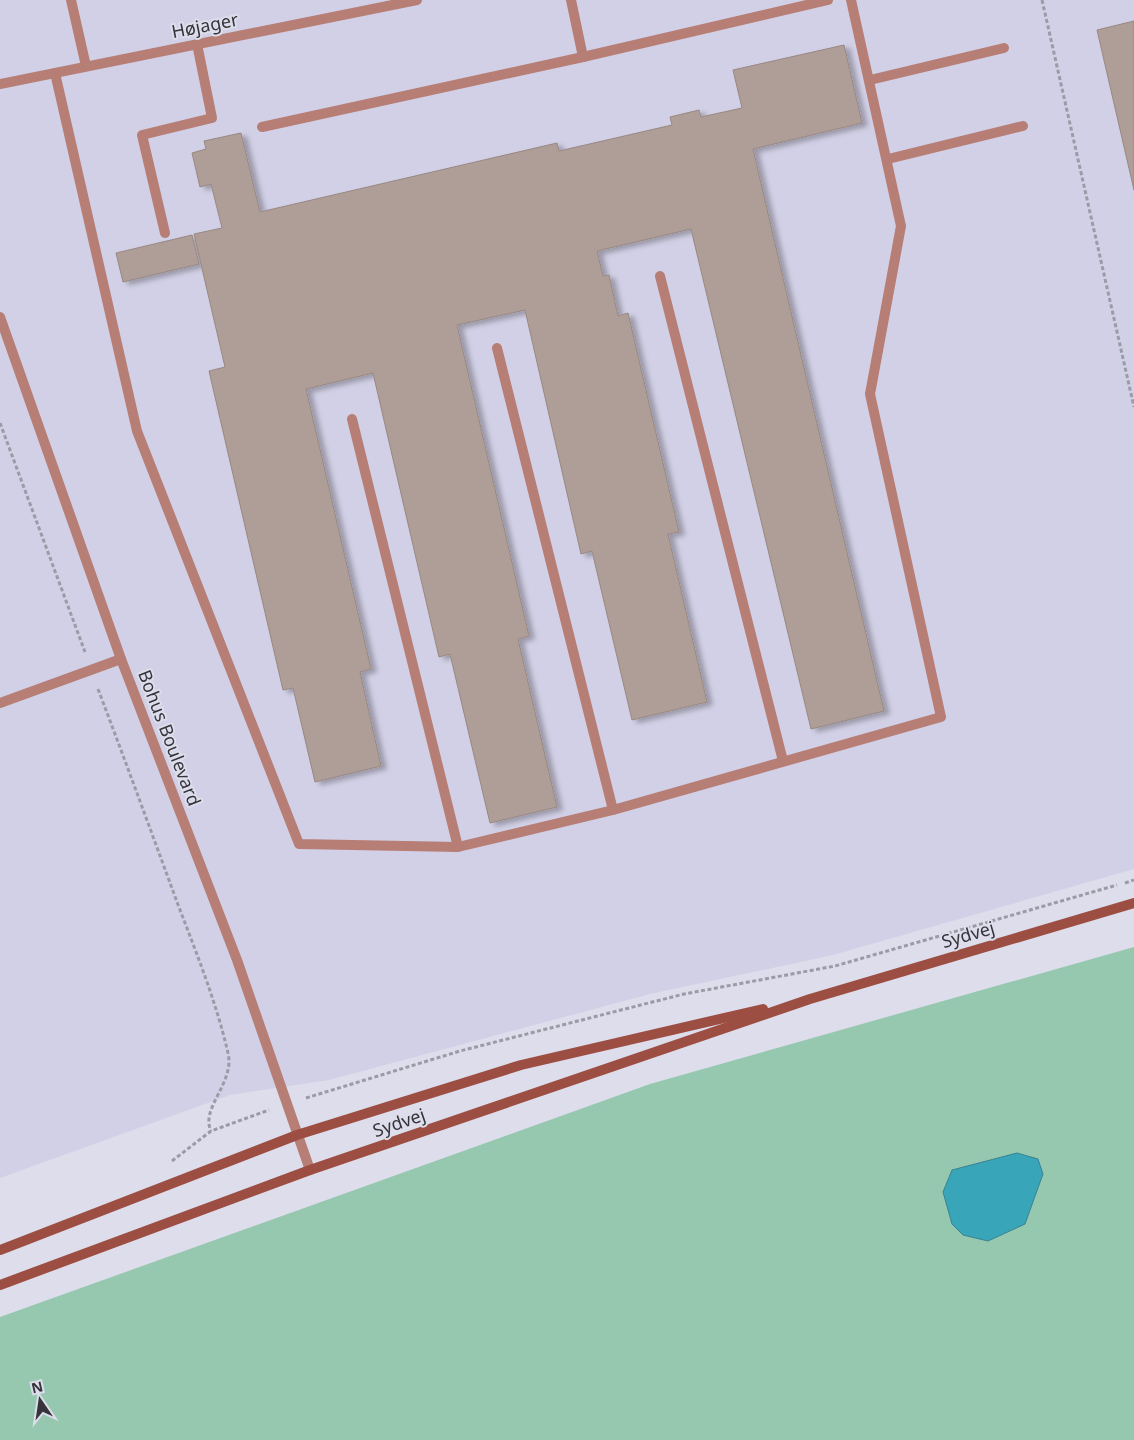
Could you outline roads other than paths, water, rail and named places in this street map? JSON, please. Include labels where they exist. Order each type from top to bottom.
[{"type":"main road","name":"Sydvej","points":[[0,1286],[310,1170],[810,999],[1134,903]]},
{"type":"main road","name":"Sydvej","points":[[0,1250],[297,1135],[521,1065],[810,999]]},
{"type":"street","points":[[71,0],[86,66]]},
{"type":"street","name":"Højager","points":[[0,84],[417,0]]},
{"type":"street","points":[[571,0],[583,57]]},
{"type":"street","points":[[262,127],[583,57],[828,0]]},
{"type":"street","points":[[55,73],[137,431],[300,844],[458,847],[613,810],[941,717],[870,394],[901,226],[888,159],[851,0]]},
{"type":"street","points":[[165,233],[142,135],[212,118],[196,44]]},
{"type":"street","points":[[870,80],[1004,48]]},
{"type":"street","points":[[888,159],[1023,126]]},
{"type":"street","points":[[660,276],[783,762]]},
{"type":"street","name":"Bohus Boulevard","points":[[0,317],[121,659],[237,960],[310,1170]]},
{"type":"street","points":[[497,348],[613,810]]},
{"type":"street","points":[[352,419],[458,847]]},
{"type":"street","points":[[0,703],[121,659]]},
{"type":"water","points":[[1017,1153],[1038,1159],[1043,1174],[1025,1224],[988,1241],[963,1235],[952,1224],[943,1192],[952,1170]]}]
